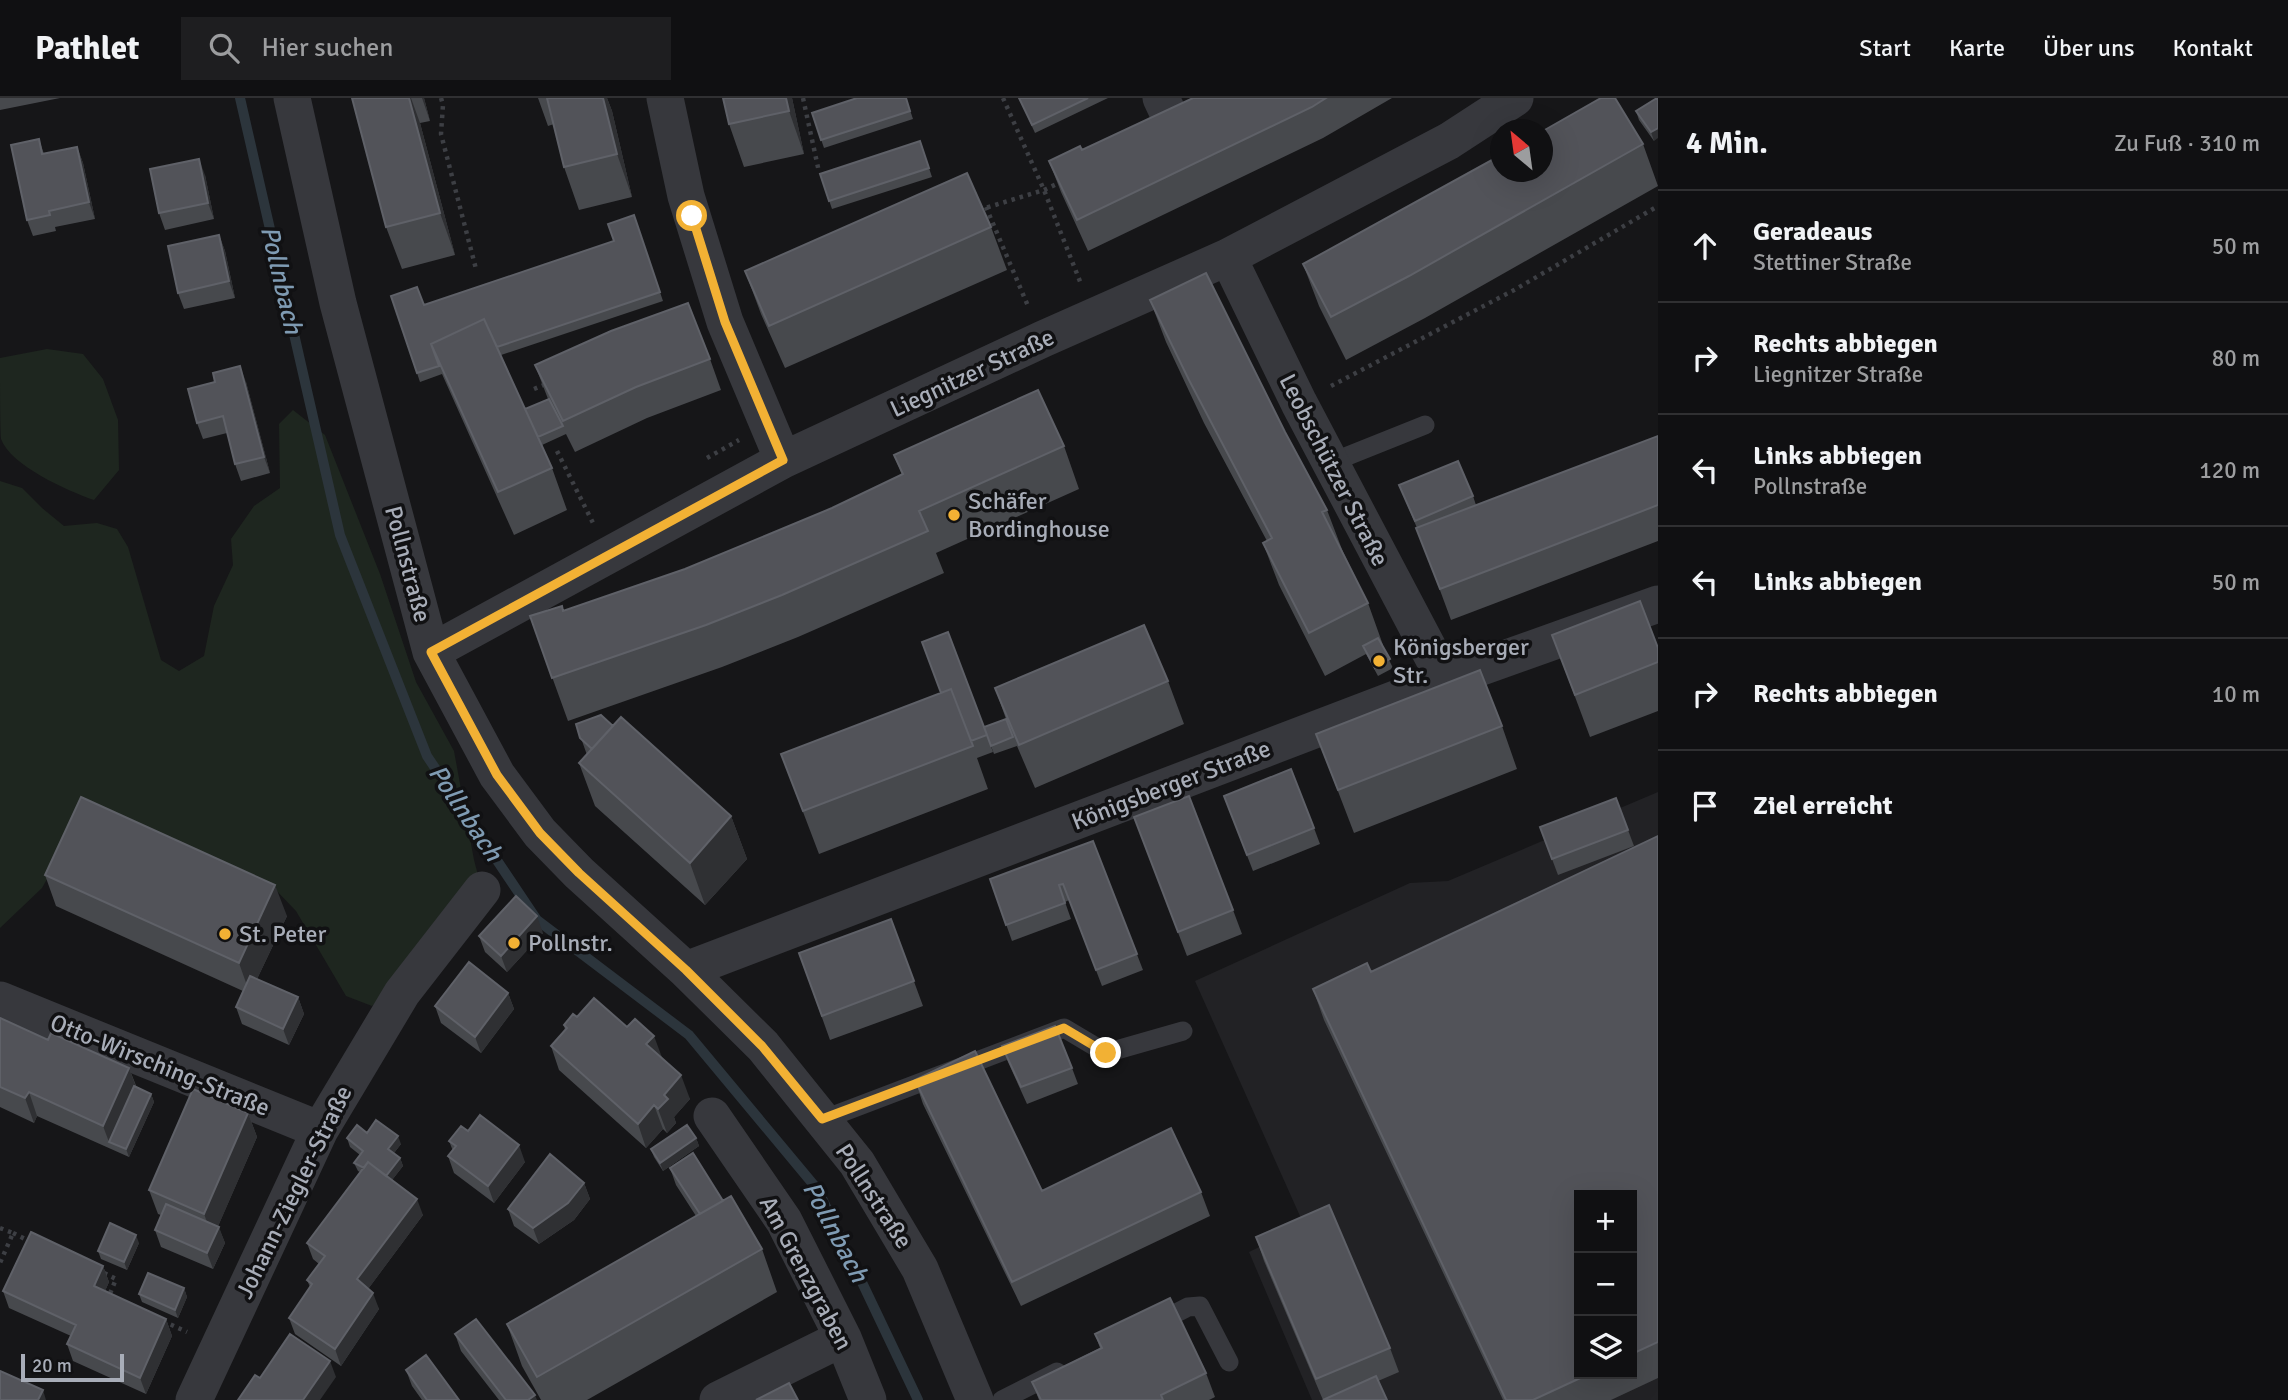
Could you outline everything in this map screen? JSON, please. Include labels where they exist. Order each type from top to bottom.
[{"type":"street","name":"Pollnstraße","points":[[292,98],[338,303],[431,652],[497,775],[540,833],[579,873],[686,970],[762,1046],[857,1163],[920,1269],[975,1400]]},
{"type":"street","points":[[665,98],[686,196],[725,322],[783,460]]},
{"type":"street","points":[[1161,98],[1176,130]]},
{"type":"street","name":"Liegnitzer Straße","points":[[431,652],[783,460],[1043,339],[1228,257],[1449,141],[1515,98]]},
{"type":"street","name":"Leobschützer Straße","points":[[1228,257],[1299,403],[1445,680]]},
{"type":"street","name":"Königsberger Straße","points":[[686,970],[1445,680],[1658,604]]},
{"type":"street","name":"Johann-Ziegler-Straße","points":[[194,1400],[320,1130],[402,993],[482,890]]},
{"type":"street","name":"Otto-Wirsching-Straße","points":[[0,1000],[320,1130]]},
{"type":"street","name":"Am Grenzgraben","points":[[712,1116],[784,1221],[843,1338],[868,1400]]},
{"type":"street","points":[[718,1400],[843,1338]]},
{"type":"lane","points":[[1330,463],[1425,425]]},
{"type":"lane","points":[[822,1119],[1064,1028],[1106,1053],[1183,1031]]},
{"type":"lane","points":[[1138,1332],[1188,1307],[1200,1306],[1229,1362]]},
{"type":"lane","points":[[1002,1400],[1076,1363]]},
{"type":"path","points":[[441,98],[441,134],[476,269]]},
{"type":"path","points":[[803,98],[819,172]]},
{"type":"path","points":[[1003,98],[1044,190],[1094,318]]},
{"type":"path","points":[[973,212],[1044,190],[1068,179]]},
{"type":"path","points":[[1299,403],[1516,289],[1658,206]]},
{"type":"path","points":[[986,207],[1043,339]]},
{"type":"path","points":[[534,389],[555,381]]},
{"type":"path","points":[[557,451],[596,530]]},
{"type":"path","points":[[0,1228],[36,1244]]},
{"type":"path","points":[[0,1263],[13,1233]]},
{"type":"path","points":[[93,1269],[116,1279],[108,1297],[120,1303]]},
{"type":"path","points":[[158,1319],[219,1346]]},
{"type":"shaded area","points":[[47,349],[83,354],[103,379],[118,420],[119,470],[94,500],[56,484],[28,468],[16,459],[1,439],[0,358]]},
{"type":"shaded area","points":[[293,410],[325,435],[380,574],[416,682],[454,751],[482,890],[396,986],[372,1006],[346,996],[296,911],[272,886],[250,873],[215,861],[66,845],[42,888],[0,928],[0,481],[22,488],[64,526],[97,523],[117,529],[128,547],[161,660],[179,671],[204,656],[214,606],[233,565],[231,539],[254,506],[280,488],[279,424]]},
{"type":"shaded area","points":[[1658,792],[1658,1400],[1312,1400],[1249,1252],[1304,1225],[1195,981],[1410,883],[1448,881]]},
{"type":"building","points":[[352,98],[409,98],[440,213],[386,227]]},
{"type":"building","points":[[547,98],[603,98],[617,154],[564,167]]},
{"type":"building","points":[[723,98],[786,98],[789,111],[729,124]]},
{"type":"building","points":[[857,98],[906,98],[910,111],[821,140],[812,113]]},
{"type":"building","points":[[1019,98],[1088,98],[1032,125]]},
{"type":"building","points":[[1193,98],[1326,98],[1077,220],[1049,161],[1080,146],[1082,150]]},
{"type":"building","points":[[1601,98],[1615,98],[1643,144],[1331,317],[1303,264],[1490,161],[1490,182],[1553,182],[1553,125]]},
{"type":"building","points":[[1658,98],[1658,128],[1651,132],[1636,111]]},
{"type":"building","points":[[39,139],[42,154],[77,147],[89,202],[49,211],[50,215],[27,220],[11,145]]},
{"type":"building","points":[[920,141],[929,168],[829,201],[820,174]]},
{"type":"building","points":[[199,159],[208,203],[159,213],[150,169]]},
{"type":"building","points":[[967,173],[991,227],[769,326],[745,271]]},
{"type":"building","points":[[634,215],[660,292],[497,347],[484,319],[431,344],[439,366],[417,373],[391,296],[417,287],[424,305],[614,241],[608,224]]},
{"type":"building","points":[[219,235],[229,281],[178,293],[168,246]]},
{"type":"building","points":[[1206,273],[1327,510],[1322,512],[1368,603],[1309,633],[1263,543],[1272,538],[1150,300]]},
{"type":"building","points":[[688,303],[710,359],[636,387],[563,421],[535,365],[611,331]]},
{"type":"building","points":[[484,319],[552,468],[498,492],[431,344]]},
{"type":"building","points":[[240,366],[264,457],[235,464],[223,416],[197,423],[188,389],[215,382],[213,373]]},
{"type":"building","points":[[1038,390],[1064,446],[919,511],[928,531],[706,625],[552,678],[530,616],[562,606],[563,611],[685,569],[832,508],[903,474],[894,455]]},
{"type":"building","points":[[549,399],[563,426],[538,437],[525,409]]},
{"type":"building","points":[[1658,436],[1658,505],[1440,589],[1416,528]]},
{"type":"building","points":[[1458,461],[1473,496],[1415,521],[1399,485]]},
{"type":"building","points":[[1640,601],[1658,648],[1658,662],[1575,695],[1552,635]]},
{"type":"building","points":[[1144,625],[1168,681],[1019,745],[995,688]]},
{"type":"building","points":[[948,632],[987,735],[971,741],[951,689],[941,693],[922,642]]},
{"type":"building","name":"Königsberger Str.","points":[[1378,638],[1390,659],[1375,668],[1363,646]]},
{"type":"building","points":[[1480,670],[1502,726],[1338,790],[1316,734]]},
{"type":"building","points":[[951,689],[973,746],[803,811],[781,754]]},
{"type":"building","points":[[601,715],[613,726],[592,749],[580,738],[576,724]]},
{"type":"building","points":[[621,717],[731,816],[690,863],[579,763]]},
{"type":"building","points":[[1006,719],[1013,737],[991,746],[984,727]]},
{"type":"building","points":[[1291,769],[1314,828],[1247,855],[1224,796]]},
{"type":"building","points":[[1189,796],[1233,910],[1178,932],[1134,817]]},
{"type":"building","points":[[81,797],[275,885],[239,963],[45,875]]},
{"type":"building","points":[[1616,798],[1628,830],[1552,859],[1540,827]]},
{"type":"building","points":[[1658,836],[1658,1342],[1637,1352],[1637,1190],[1574,1190],[1574,1379],[1578,1379],[1533,1400],[1506,1400],[1313,989],[1367,963],[1371,972]]},
{"type":"building","points":[[1093,841],[1137,954],[1096,970],[1063,884],[1059,885],[1065,903],[1006,925],[990,879]]},
{"type":"building","points":[[516,896],[537,916],[501,956],[479,936]]},
{"type":"building","points":[[891,919],[914,981],[822,1016],[799,953]]},
{"type":"building","points":[[469,962],[508,993],[475,1037],[435,1006]]},
{"type":"building","points":[[250,976],[298,997],[283,1029],[236,1007]]},
{"type":"building","points":[[594,998],[627,1027],[635,1019],[654,1036],[646,1044],[681,1075],[664,1095],[668,1099],[658,1109],[654,1105],[638,1124],[551,1046],[567,1028],[564,1025],[573,1014],[577,1017]]},
{"type":"building","points":[[0,1018],[48,1040],[51,1033],[129,1068],[103,1126],[29,1092],[25,1098],[0,1087]]},
{"type":"building","points":[[1055,1026],[1072,1068],[1021,1087],[1002,1046]]},
{"type":"building","points":[[975,1051],[1042,1191],[1171,1128],[1201,1192],[1012,1282],[915,1080]]},
{"type":"building","points":[[134,1086],[151,1094],[126,1149],[109,1142]]},
{"type":"building","points":[[193,1089],[248,1113],[204,1214],[149,1190]]},
{"type":"building","points":[[480,1115],[519,1145],[488,1186],[448,1156],[456,1146],[449,1141],[461,1126],[468,1131]]},
{"type":"building","points":[[376,1120],[398,1136],[388,1149],[400,1158],[386,1176],[368,1162],[364,1168],[354,1163],[363,1151],[347,1138],[357,1125],[367,1133]]},
{"type":"building","points":[[687,1125],[696,1138],[660,1163],[651,1149]]},
{"type":"building","points":[[693,1153],[723,1201],[700,1214],[670,1168]]},
{"type":"building","points":[[550,1154],[584,1183],[568,1203],[533,1228],[508,1209]]},
{"type":"building","points":[[368,1162],[417,1199],[357,1279],[373,1293],[335,1349],[289,1318],[312,1284],[307,1280],[325,1256],[307,1243]]},
{"type":"building","points":[[731,1196],[762,1249],[537,1377],[507,1324]]},
{"type":"building","points":[[166,1204],[219,1227],[207,1253],[155,1230]]},
{"type":"building","points":[[1329,1205],[1390,1348],[1316,1379],[1256,1237]]},
{"type":"building","points":[[110,1223],[136,1235],[124,1262],[98,1251]]},
{"type":"building","points":[[31,1232],[103,1266],[94,1286],[166,1319],[140,1378],[67,1344],[76,1325],[3,1291]]},
{"type":"building","points":[[148,1273],[184,1288],[175,1310],[139,1294]]},
{"type":"building","points":[[1170,1298],[1206,1373],[1161,1395],[1163,1400],[1041,1400],[1032,1382],[1102,1348],[1095,1334]]},
{"type":"building","points":[[476,1319],[535,1395],[528,1400],[506,1400],[455,1334]]},
{"type":"building","points":[[290,1334],[330,1361],[303,1400],[238,1400],[255,1375],[260,1378]]},
{"type":"building","points":[[426,1355],[459,1400],[427,1400],[406,1370]]},
{"type":"building","points":[[0,1371],[43,1390],[38,1400],[0,1400]]},
{"type":"building","points":[[1376,1376],[1387,1400],[1323,1400]]},
{"type":"building","points":[[789,1383],[798,1400],[756,1400]]},
{"type":"waterway","name":"Pollnbach","points":[[240,98],[340,535],[427,756],[537,920],[689,1035],[818,1190],[918,1400]]},
{"type":"place","name":"Schäfer Bordinghouse","points":[[954,515]]},
{"type":"place","name":"Königsberger Str.","points":[[1379,661]]},
{"type":"place","name":"St. Peter","points":[[225,934]]},
{"type":"place","name":"Pollnstr.","points":[[514,943]]},
{"type":"route","points":[[692,216],[725,322],[783,460],[431,652],[497,775],[540,833],[579,873],[686,970],[762,1046],[822,1119],[1064,1028],[1106,1053]]}]
